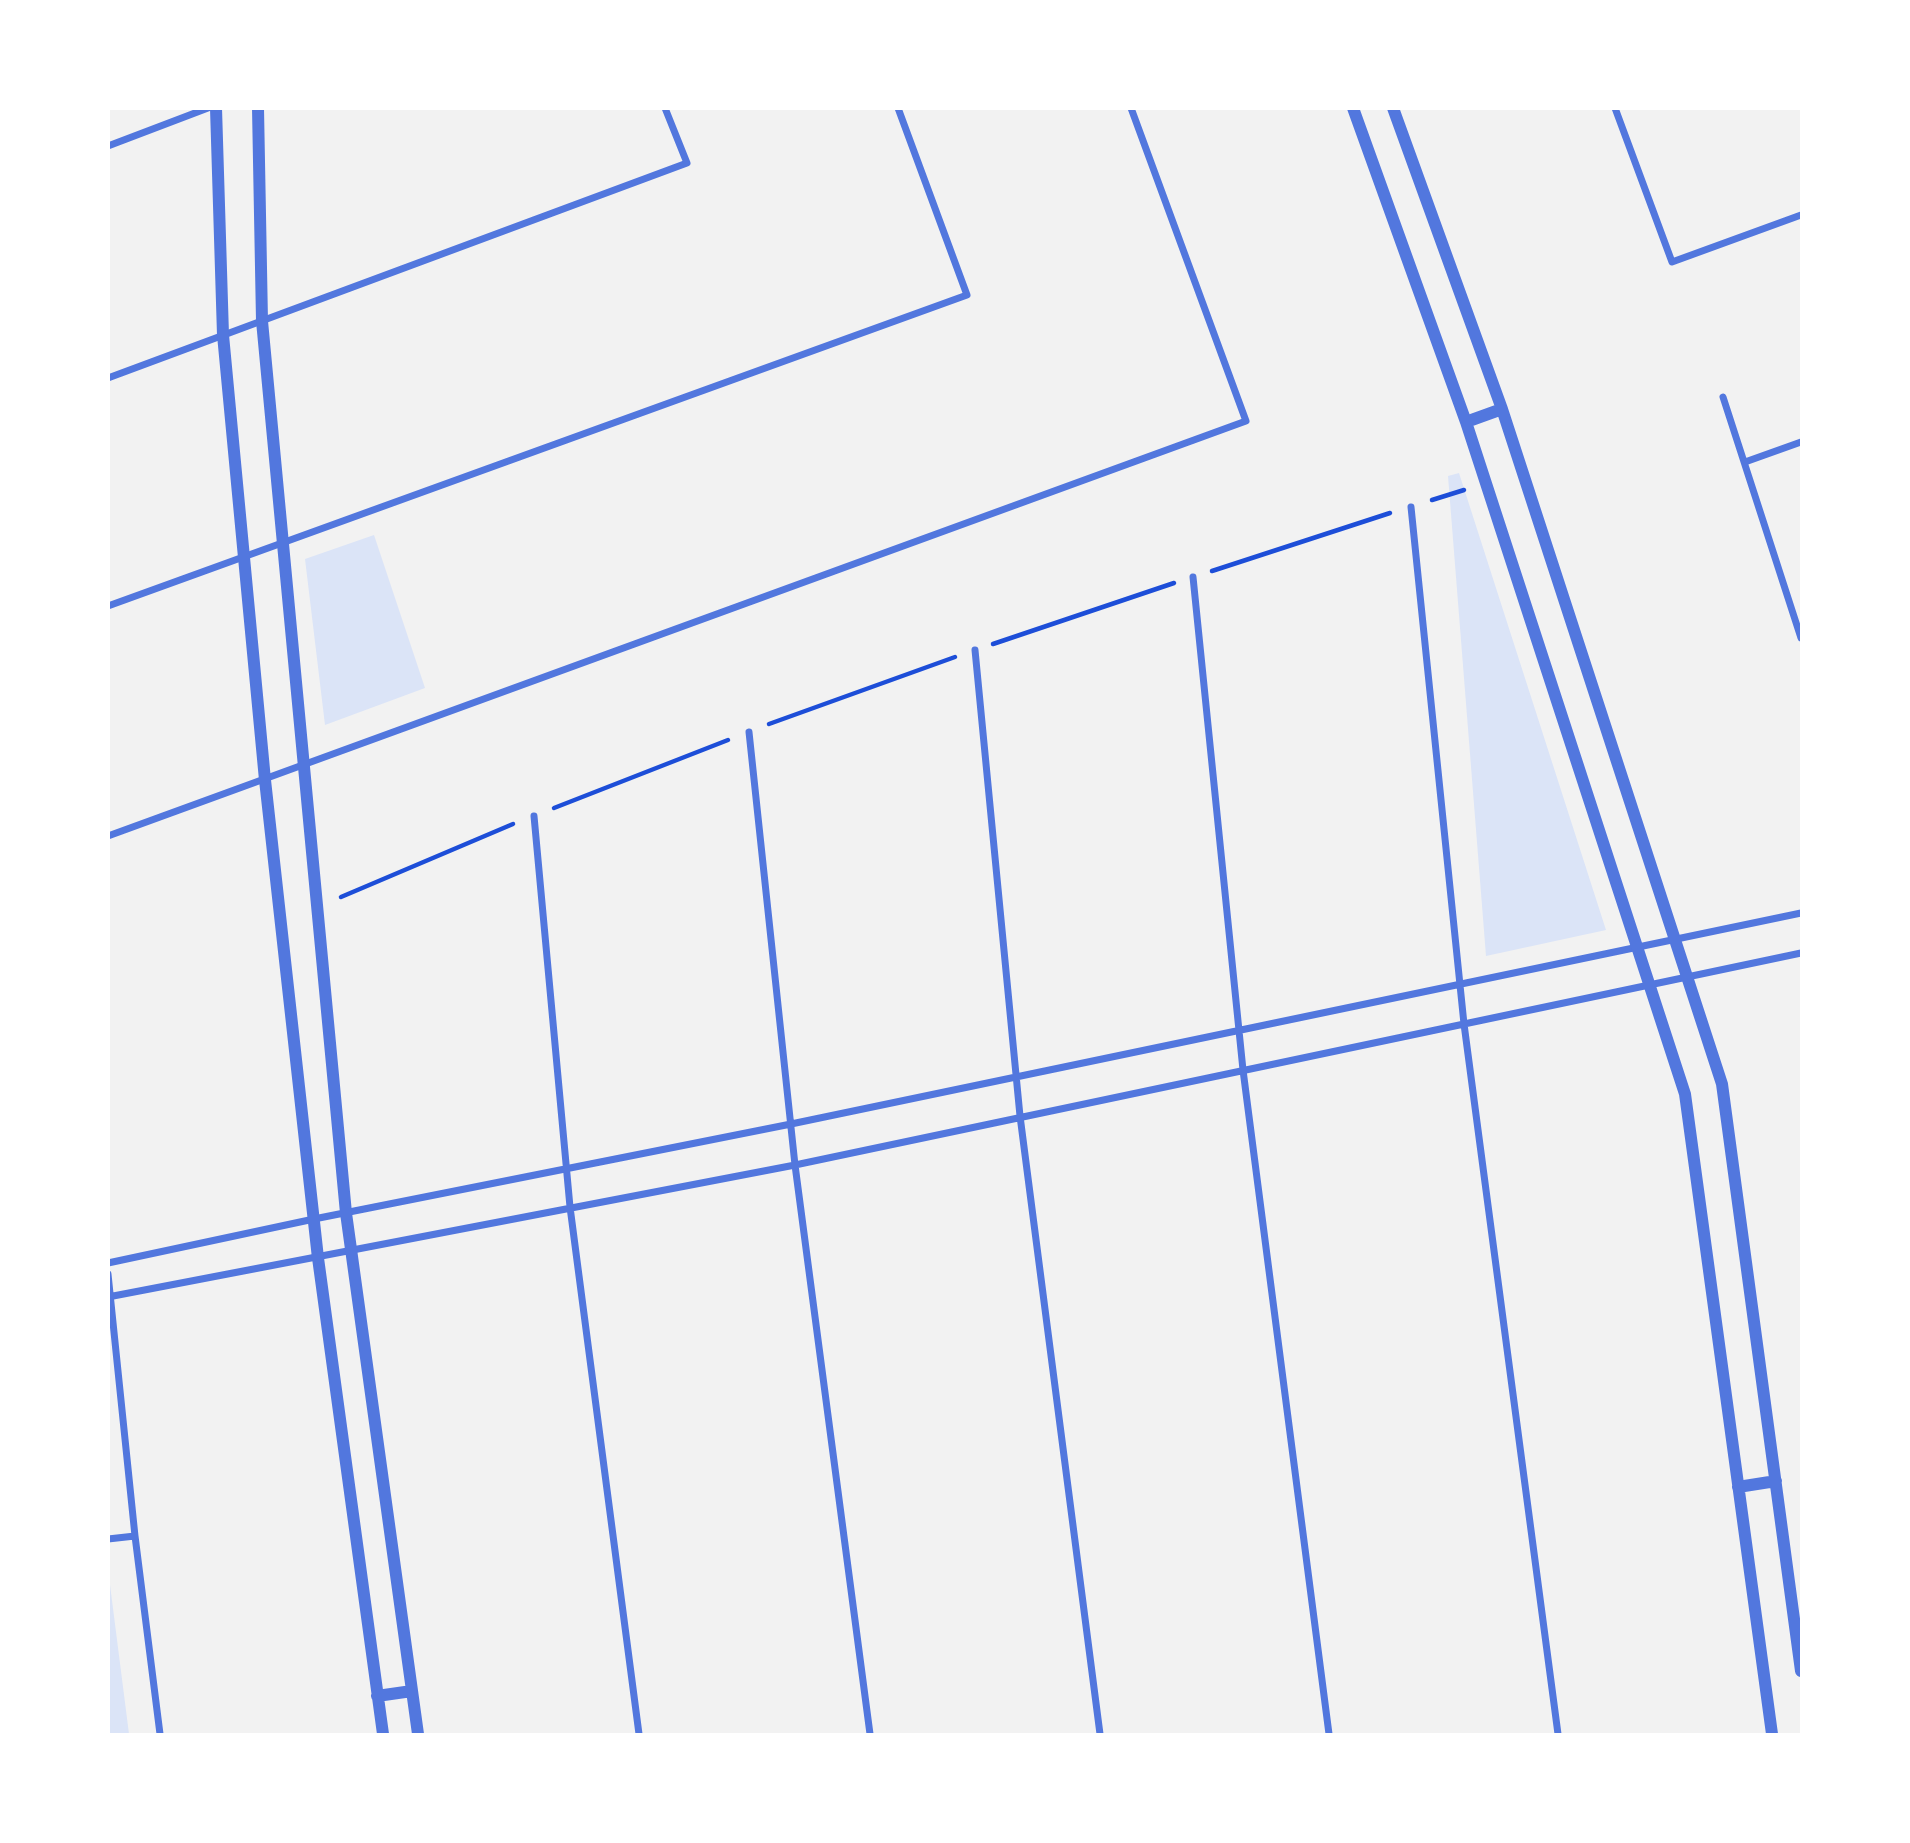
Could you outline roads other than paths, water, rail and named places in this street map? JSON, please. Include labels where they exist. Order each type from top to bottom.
[{"type":"street","points":[[108,146],[208,108]]},
{"type":"street","points":[[216,108],[223,335],[265,780],[318,1258],[383,1734]]},
{"type":"street","points":[[258,108],[262,321],[346,1213],[418,1734]]},
{"type":"street","points":[[108,378],[687,163],[665,108]]},
{"type":"street","points":[[108,606],[967,295],[898,108]]},
{"type":"street","points":[[108,836],[1246,421],[1131,108]]},
{"type":"street","points":[[1353,108],[1466,422],[1685,1094],[1772,1734]]},
{"type":"street","points":[[1393,108],[1502,409],[1722,1084],[1801,1671]]},
{"type":"street","points":[[1615,108],[1672,262],[1801,215]]},
{"type":"street","points":[[1723,397],[1801,638]]},
{"type":"street","points":[[1466,422],[1502,409]]},
{"type":"street","points":[[1745,462],[1801,442]]},
{"type":"street","points":[[1411,507],[1464,1024],[1558,1734]]},
{"type":"street","points":[[1193,577],[1243,1070],[1329,1734]]},
{"type":"street","points":[[975,650],[1020,1116],[1100,1734]]},
{"type":"street","points":[[749,732],[795,1165],[870,1734]]},
{"type":"street","points":[[534,816],[570,1207],[639,1734]]},
{"type":"street","points":[[108,1263],[791,1124],[1801,913]]},
{"type":"street","points":[[110,1298],[795,1165],[1801,953]]},
{"type":"street","points":[[108,1274],[135,1536],[160,1734]]},
{"type":"street","points":[[1738,1486],[1776,1481]]},
{"type":"street","points":[[108,1539],[135,1536]]},
{"type":"street","points":[[377,1696],[412,1691]]}]
